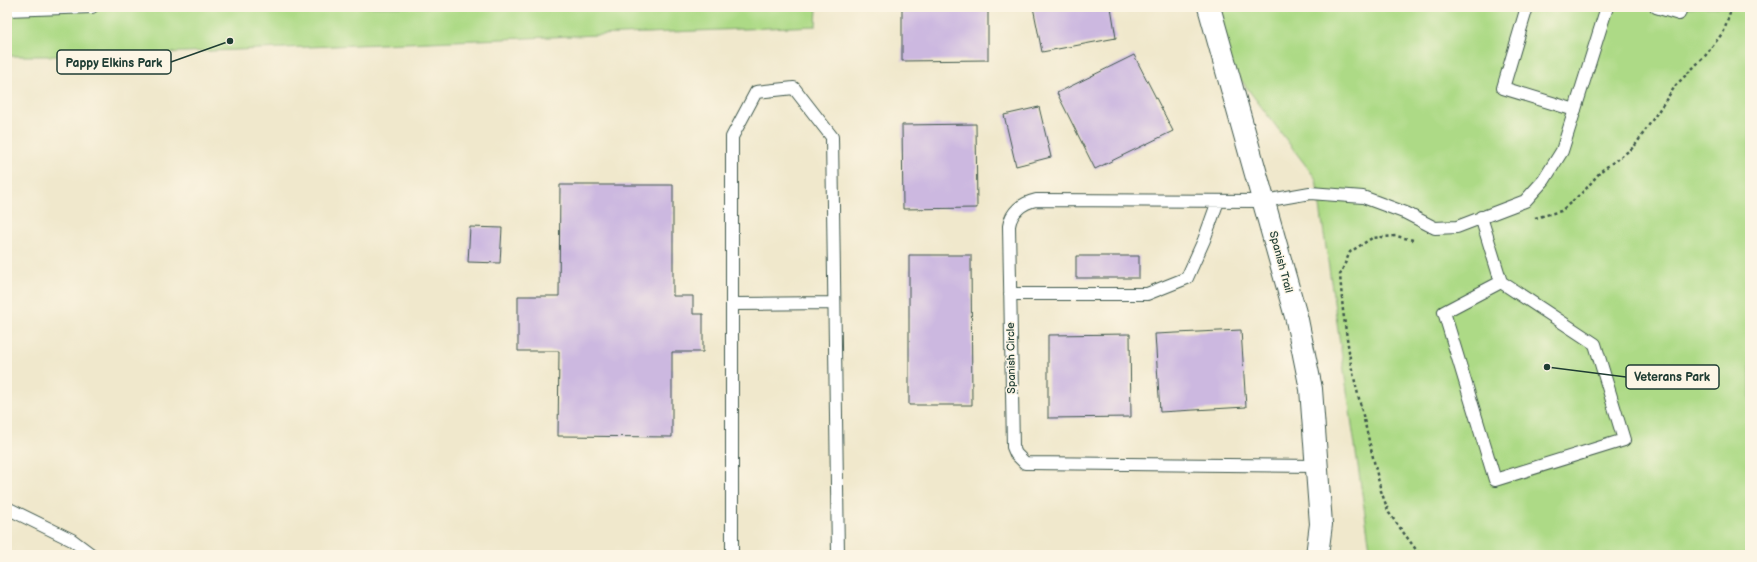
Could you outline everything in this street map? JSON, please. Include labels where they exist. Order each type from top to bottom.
[{"type":"street","name":"Spanish Trail","points":[[1209,7],[1297,320],[1311,389],[1318,466],[1321,524],[1317,555]]},
{"type":"street","name":"Spanish Trail","points":[[1321,524],[1331,555]]},
{"type":"lane","points":[[7,10],[92,7]]},
{"type":"lane","points":[[1527,7],[1503,88],[1575,110]]},
{"type":"lane","name":"Spanish Circle","points":[[1318,466],[1025,463],[1016,454],[1013,447],[1010,218],[1025,202],[1036,200],[1264,201],[1310,193],[1362,197],[1406,213],[1435,228],[1457,227],[1524,201],[1544,180],[1562,151],[1607,7]]},
{"type":"lane","points":[[1656,7],[1680,14],[1681,7]]},
{"type":"lane","points":[[732,555],[732,137],[756,92],[794,88],[832,137],[833,303],[838,555]]},
{"type":"lane","points":[[1010,294],[1147,294],[1187,278],[1204,240],[1218,201]]},
{"type":"lane","points":[[1482,217],[1501,282],[1596,344],[1624,440],[1495,480],[1444,312],[1501,282]]},
{"type":"lane","points":[[732,304],[833,303]]},
{"type":"lane","points":[[7,508],[72,540],[92,555]]},
{"type":"green space","points":[[7,7],[817,7],[816,26],[90,56],[7,56]]},
{"type":"green space","points":[[1216,7],[1750,7],[1750,555],[1371,555],[1316,179],[1222,55]]},
{"type":"building","points":[[902,7],[988,7],[988,60],[902,61]]},
{"type":"building","points":[[1033,7],[1111,7],[1116,38],[1042,52]]},
{"type":"building","points":[[1134,55],[1173,131],[1095,169],[1057,93]]},
{"type":"building","points":[[1039,107],[1051,157],[1016,166],[1004,115]]},
{"type":"building","points":[[976,124],[977,208],[903,209],[902,125]]},
{"type":"building","points":[[560,185],[673,185],[673,296],[693,296],[693,314],[703,314],[703,352],[672,352],[672,437],[558,436],[559,351],[518,351],[518,296],[559,296]]},
{"type":"building","points":[[470,227],[502,228],[500,263],[468,262]]},
{"type":"building","points":[[909,255],[971,255],[972,405],[909,405]]},
{"type":"building","points":[[1076,256],[1139,256],[1139,278],[1076,278]]},
{"type":"building","points":[[1241,330],[1246,407],[1160,412],[1155,334]]},
{"type":"building","points":[[1130,334],[1131,417],[1048,418],[1048,335]]},
{"type":"place","name":"Pappy Elkins Park","points":[[230,41]]},
{"type":"place","name":"Veterans Park","points":[[1547,367]]}]
